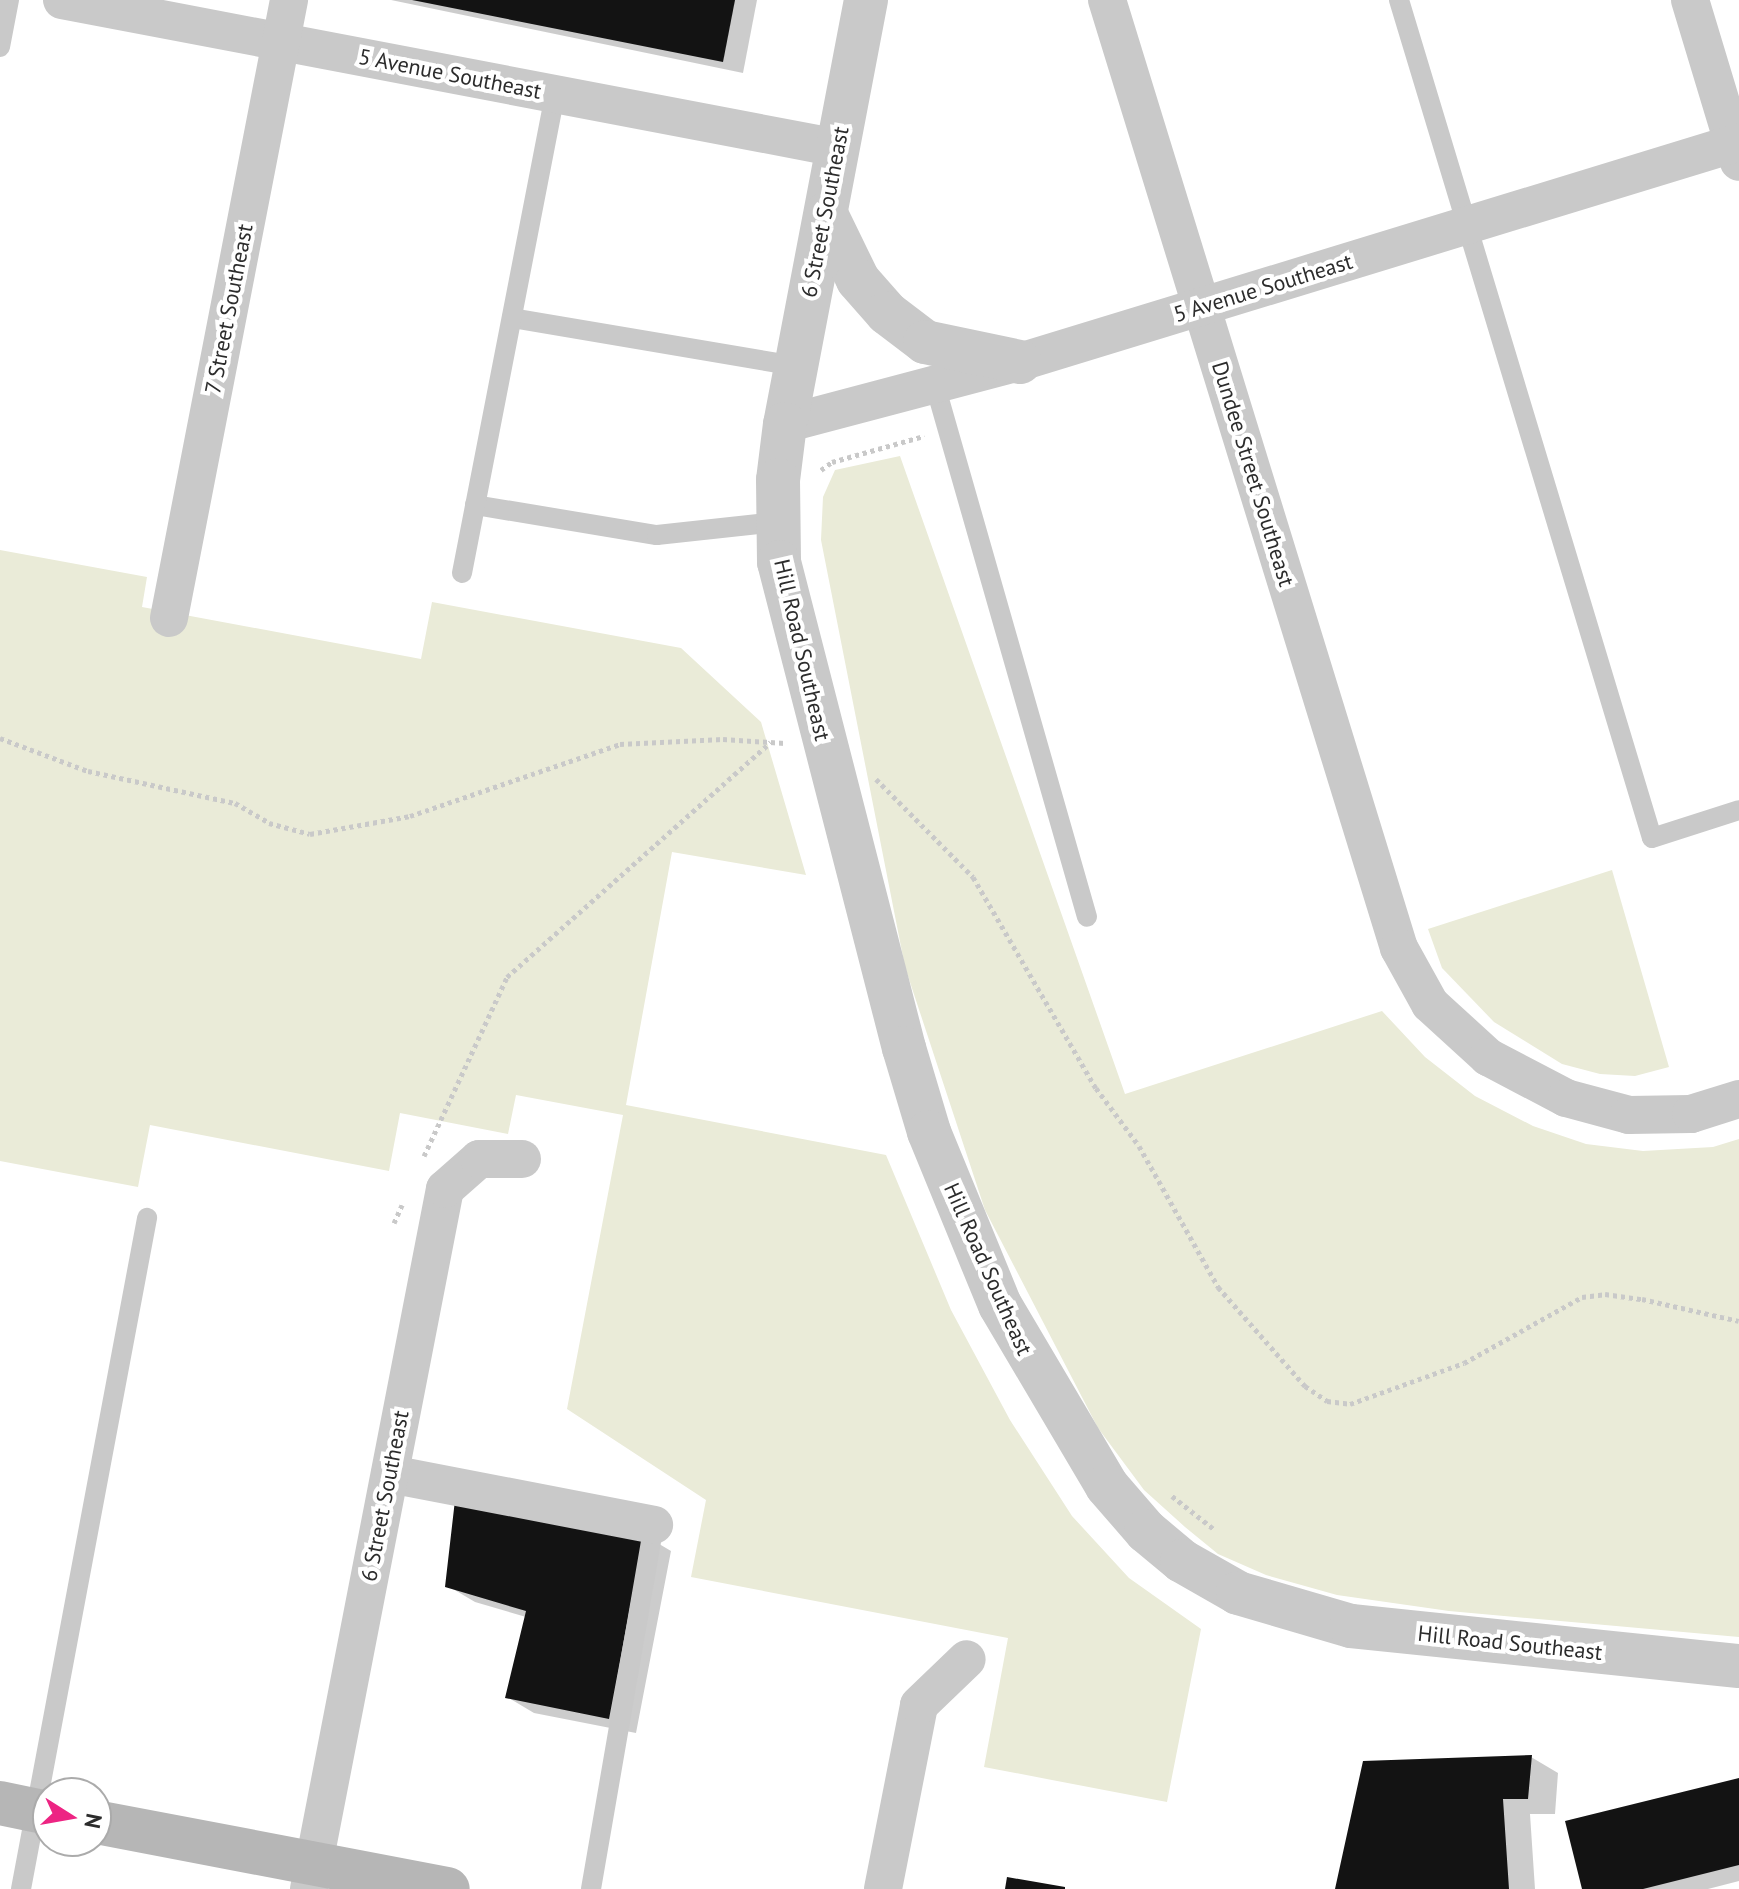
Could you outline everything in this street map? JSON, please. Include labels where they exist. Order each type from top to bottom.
[{"type":"main road","points":[[112,1826],[311,1876],[448,1889]]},
{"type":"street","name":"5 Avenue Southeast","points":[[62,0],[838,148]]},
{"type":"street","name":"7 Street Southeast","points":[[169,618],[289,0]]},
{"type":"street","name":"6 Street Southeast","points":[[785,424],[866,0]]},
{"type":"street","name":"Dundee Street Southeast","points":[[1107,0],[1399,948],[1430,1004],[1488,1057],[1566,1098],[1629,1115],[1691,1114],[1739,1099]]},
{"type":"street","points":[[1690,0],[1737,149]]},
{"type":"street","name":"5 Avenue Southeast","points":[[785,424],[1020,362],[1468,225],[1737,149]]},
{"type":"street","points":[[826,214],[858,280],[925,342],[1020,362]]},
{"type":"street","name":"Hill Road Southeast","points":[[785,424],[777,522],[784,594],[929,1132],[1000,1305],[1107,1486],[1146,1531],[1182,1561],[1238,1593],[1287,1610],[1392,1632],[1739,1666]]},
{"type":"street","name":"6 Street Southeast","points":[[311,1876],[445,1189],[479,1159],[522,1159]]},
{"type":"street","points":[[390,1474],[654,1525]]},
{"type":"street","points":[[883,1889],[919,1705],[967,1659]]},
{"type":"lane","points":[[0,47],[9,0]]},
{"type":"lane","points":[[1399,0],[1652,838],[1739,810]]},
{"type":"lane","points":[[462,573],[555,94]]},
{"type":"lane","points":[[512,318],[795,366]]},
{"type":"lane","points":[[935,385],[1087,917]]},
{"type":"lane","points":[[475,505],[657,535],[777,522]]},
{"type":"lane","points":[[21,1889],[28,1809],[147,1218]]},
{"type":"lane","points":[[591,1889],[654,1525]]},
{"type":"path","points":[[815,480],[832,462],[948,429]]},
{"type":"path","points":[[0,738],[88,771],[235,803],[269,823],[310,834],[410,816],[620,744],[794,743]]},
{"type":"path","points":[[420,1165],[507,977],[772,742]]},
{"type":"path","points":[[871,774],[973,877],[1096,1088],[1139,1146],[1218,1287],[1305,1386],[1327,1401],[1350,1404],[1464,1363],[1582,1297],[1605,1294],[1642,1299],[1739,1321]]},
{"type":"path","points":[[394,1223],[407,1194]]},
{"type":"path","points":[[1161,1488],[1217,1533]]},
{"type":"green space","points":[[900,456],[1125,1094],[1382,1011],[1425,1057],[1475,1096],[1533,1126],[1586,1144],[1643,1151],[1713,1147],[1739,1139],[1739,1637],[1449,1611],[1337,1595],[1266,1575],[1218,1554],[1185,1527],[1144,1490],[1098,1428],[985,1210],[905,967],[821,540],[823,497],[835,470]]},
{"type":"green space","points":[[0,550],[147,577],[142,607],[421,659],[432,602],[681,648],[761,722],[806,875],[672,852],[626,1105],[886,1155],[951,1310],[1010,1420],[1072,1516],[1129,1578],[1201,1629],[1167,1802],[984,1767],[1008,1638],[691,1577],[706,1500],[567,1409],[623,1115],[516,1095],[508,1134],[400,1113],[389,1171],[150,1125],[138,1187],[0,1161]]},
{"type":"green space","points":[[1612,870],[1669,1067],[1635,1076],[1600,1074],[1562,1064],[1494,1022],[1442,968],[1428,929]]},
{"type":"building","points":[[412,0],[735,0],[723,62]]},
{"type":"building","points":[[455,1500],[644,1533],[609,1719],[505,1698],[526,1611],[445,1587]]},
{"type":"building","points":[[1532,1755],[1528,1799],[1503,1799],[1509,1889],[1335,1889],[1363,1761]]},
{"type":"building","points":[[1739,1778],[1739,1865],[1643,1889],[1582,1889],[1565,1821]]},
{"type":"building","points":[[1007,1877],[1065,1887],[1065,1889],[1005,1889]]}]
